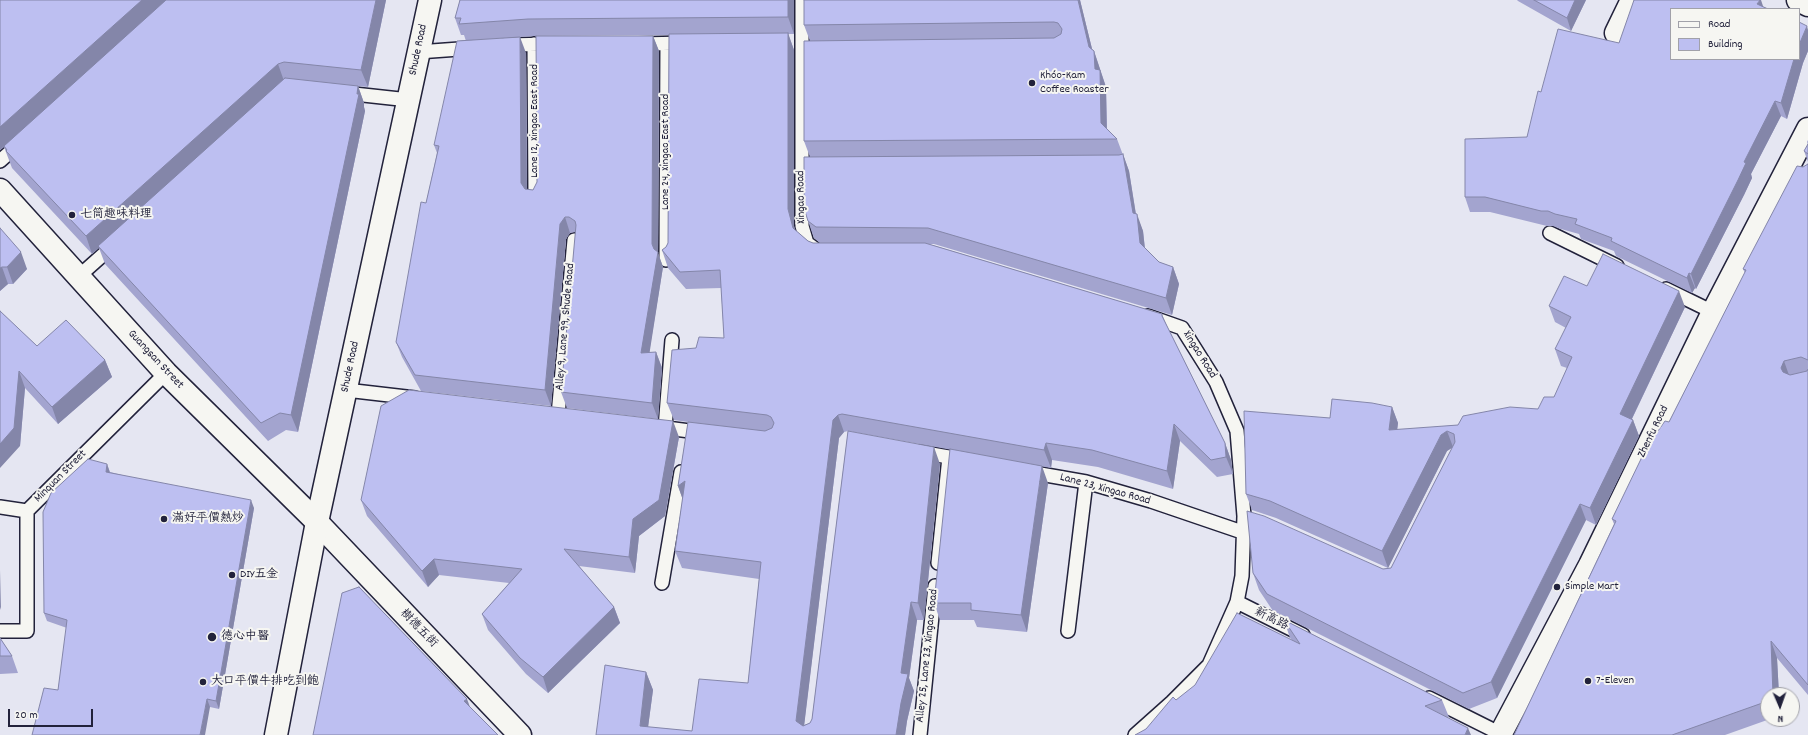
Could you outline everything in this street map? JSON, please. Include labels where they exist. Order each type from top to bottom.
[{"type":"street","name":"Shude Road","points":[[276,735],[317,522],[430,0]]},
{"type":"street","points":[[1616,33],[1632,0]]},
{"type":"street","points":[[1798,0],[1808,5]]},
{"type":"street","name":"Zhenfu Road","points":[[1499,734],[1590,565],[1713,312],[1795,170],[1808,129]]},
{"type":"street","name":"Guangsan Street","points":[[0,190],[166,373],[317,522]]},
{"type":"street","name":"樹德五街","points":[[317,522],[520,735]]},
{"type":"lane","name":"Xingao Road","points":[[802,0],[802,226],[807,243],[819,252],[832,252]]},
{"type":"lane","points":[[786,42],[818,50]]},
{"type":"lane","points":[[628,44],[699,43]]},
{"type":"lane","points":[[418,52],[534,44],[565,44]]},
{"type":"lane","name":"Lane 12, Xingao East Road","points":[[534,44],[535,198]]},
{"type":"lane","name":"Lane 24, Xingao East Road","points":[[666,260],[667,44]]},
{"type":"lane","points":[[329,92],[409,100]]},
{"type":"lane","points":[[0,161],[29,135]]},
{"type":"lane","points":[[802,166],[817,166]]},
{"type":"lane","points":[[1550,233],[1628,271]]},
{"type":"lane","points":[[78,277],[125,235]]},
{"type":"lane","name":"Alley 9, Lane 99, Shude Road","points":[[558,415],[574,240]]},
{"type":"lane","points":[[1656,284],[1713,312]]},
{"type":"lane","name":"Xingao Road","points":[[1135,735],[1172,702],[1209,665],[1237,602],[1242,576],[1242,532],[1244,516],[1237,431],[1216,382],[1182,328],[1138,312]]},
{"type":"lane","points":[[665,428],[672,340]]},
{"type":"lane","name":"Minquan Street","points":[[0,631],[27,631],[27,511],[166,373]]},
{"type":"lane","points":[[346,390],[424,399]]},
{"type":"lane","points":[[542,413],[573,417]]},
{"type":"lane","points":[[649,426],[719,434]]},
{"type":"lane","points":[[686,446],[688,431]]},
{"type":"lane","points":[[910,450],[979,463]]},
{"type":"lane","name":"Alley 25, Lane 23, Xingao Road","points":[[920,735],[949,457]]},
{"type":"lane","points":[[662,583],[683,461]]},
{"type":"lane","name":"Lane 23, Xingao Road","points":[[1017,470],[1086,482],[1151,501],[1242,532]]},
{"type":"lane","points":[[1068,631],[1086,482]]},
{"type":"lane","points":[[0,507],[27,511]]},
{"type":"lane","points":[[1244,516],[1258,521]]},
{"type":"lane","name":"新高路","points":[[1237,602],[1315,641]]},
{"type":"lane","points":[[1414,691],[1499,734]]},
{"type":"building","points":[[0,0],[142,0],[0,127]]},
{"type":"building","points":[[166,0],[376,0],[361,70],[284,62],[278,64],[86,236],[6,151],[7,150],[4,146]]},
{"type":"building","points":[[460,0],[788,0],[788,17],[528,19],[459,24],[461,18],[455,18]]},
{"type":"building","points":[[804,0],[1078,0],[1089,47],[1094,51],[1095,69],[1100,70],[1101,123],[1117,139],[804,141],[804,41],[1054,38],[1061,34],[1062,29],[1058,23],[1054,22],[804,25]]},
{"type":"building","points":[[1534,0],[1575,0],[1567,18]]},
{"type":"building","points":[[1634,0],[1760,0],[1757,4],[1766,8],[1670,8],[1670,60],[1794,60],[1781,103],[1775,101],[1744,162],[1746,163],[1738,180],[1691,274],[1689,273],[1687,278],[1611,241],[1612,238],[1575,224],[1577,219],[1485,197],[1465,197],[1465,139],[1527,137],[1538,91],[1541,92],[1558,29],[1619,43]]},
{"type":"building","points":[[1800,22],[1807,26],[1800,43]]},
{"type":"building","points":[[788,33],[788,209],[793,228],[808,241],[813,243],[925,243],[1162,314],[1225,443],[1226,457],[1211,460],[1174,424],[1167,471],[1092,450],[1046,443],[1044,450],[842,414],[838,415],[833,420],[796,721],[803,726],[810,723],[812,719],[848,431],[934,447],[918,603],[911,602],[901,673],[908,674],[901,703],[896,735],[596,735],[605,665],[646,672],[640,726],[692,731],[699,679],[748,683],[761,562],[675,551],[685,481],[678,486],[688,422],[765,431],[772,428],[774,423],[771,417],[767,415],[667,403],[672,350],[696,348],[699,337],[724,338],[720,270],[680,272],[662,250],[668,243],[669,34]]},
{"type":"building","points":[[536,36],[653,36],[652,244],[654,249],[658,252],[641,353],[656,352],[652,403],[561,392],[576,225],[575,221],[569,217],[565,217],[560,224],[545,390],[415,375],[396,342],[421,202],[426,203],[439,146],[434,145],[457,41],[520,37],[521,183],[525,189],[533,190],[537,182]]},
{"type":"building","points":[[285,78],[358,86],[357,94],[359,94],[291,415],[280,413],[261,423],[98,246]]},
{"type":"building","points":[[1808,144],[1808,154],[1804,151]]},
{"type":"building","points":[[1123,154],[1133,213],[1137,214],[1140,243],[1159,262],[1173,267],[1166,298],[928,228],[816,227],[808,221],[804,208],[804,157]]},
{"type":"building","points":[[1808,164],[1808,360],[1801,357],[1784,361],[1781,368],[1783,372],[1790,375],[1807,371],[1808,369],[1808,685],[1771,641],[1773,687],[1760,687],[1760,704],[1672,735],[1514,735],[1616,521],[1612,519],[1655,430],[1658,431],[1665,421],[1669,422],[1746,270],[1743,269],[1797,166],[1803,167]]},
{"type":"building","points":[[0,228],[21,252],[7,267],[0,268]]},
{"type":"building","points":[[1603,254],[1679,291],[1620,414],[1633,420],[1590,508],[1580,504],[1491,682],[1463,693],[1267,594],[1253,573],[1247,511],[1264,516],[1383,569],[1391,568],[1455,442],[1454,434],[1447,431],[1441,435],[1382,551],[1270,501],[1246,494],[1244,411],[1330,418],[1332,399],[1372,403],[1392,407],[1389,430],[1458,425],[1463,416],[1510,407],[1538,409],[1544,397],[1554,397],[1572,357],[1555,349],[1571,317],[1549,306],[1564,276],[1587,286]]},
{"type":"building","points":[[0,311],[37,346],[66,320],[105,360],[52,407],[19,371],[14,428],[0,444]]},
{"type":"building","points":[[409,390],[673,421],[659,500],[633,519],[629,557],[564,549],[614,607],[543,677],[520,658],[482,614],[522,569],[434,559],[422,571],[361,500],[381,406]]},
{"type":"building","points":[[950,449],[1042,466],[1021,615],[971,610],[971,603],[934,603]]},
{"type":"building","points":[[88,459],[107,464],[106,472],[251,500],[216,701],[207,699],[200,735],[32,735],[44,688],[58,690],[67,620],[44,613],[43,512],[51,493]]},
{"type":"building","points":[[359,587],[467,699],[464,701],[498,735],[313,735],[342,593]]},
{"type":"building","points":[[1237,613],[1300,644],[1284,620],[1442,700],[1425,706],[1468,728],[1465,735],[1135,735],[1146,729],[1173,697],[1176,700],[1195,685]]},
{"type":"building","points":[[0,638],[12,656],[0,656]]},
{"type":"place","name":"Khóo-Kam Coffee Roaster","points":[[1032,83]]},
{"type":"place","name":"七筒趣味料理","points":[[72,215]]},
{"type":"place","name":"滿好平價熱炒","points":[[164,519]]},
{"type":"place","name":"DIY五金","points":[[232,575]]},
{"type":"place","name":"Simple Mart","points":[[1557,587]]},
{"type":"place","name":"德心中醫","points":[[212,637]]},
{"type":"place","name":"7-Eleven","points":[[1588,681]]},
{"type":"place","name":"大口平價牛排吃到飽","points":[[203,682]]}]
